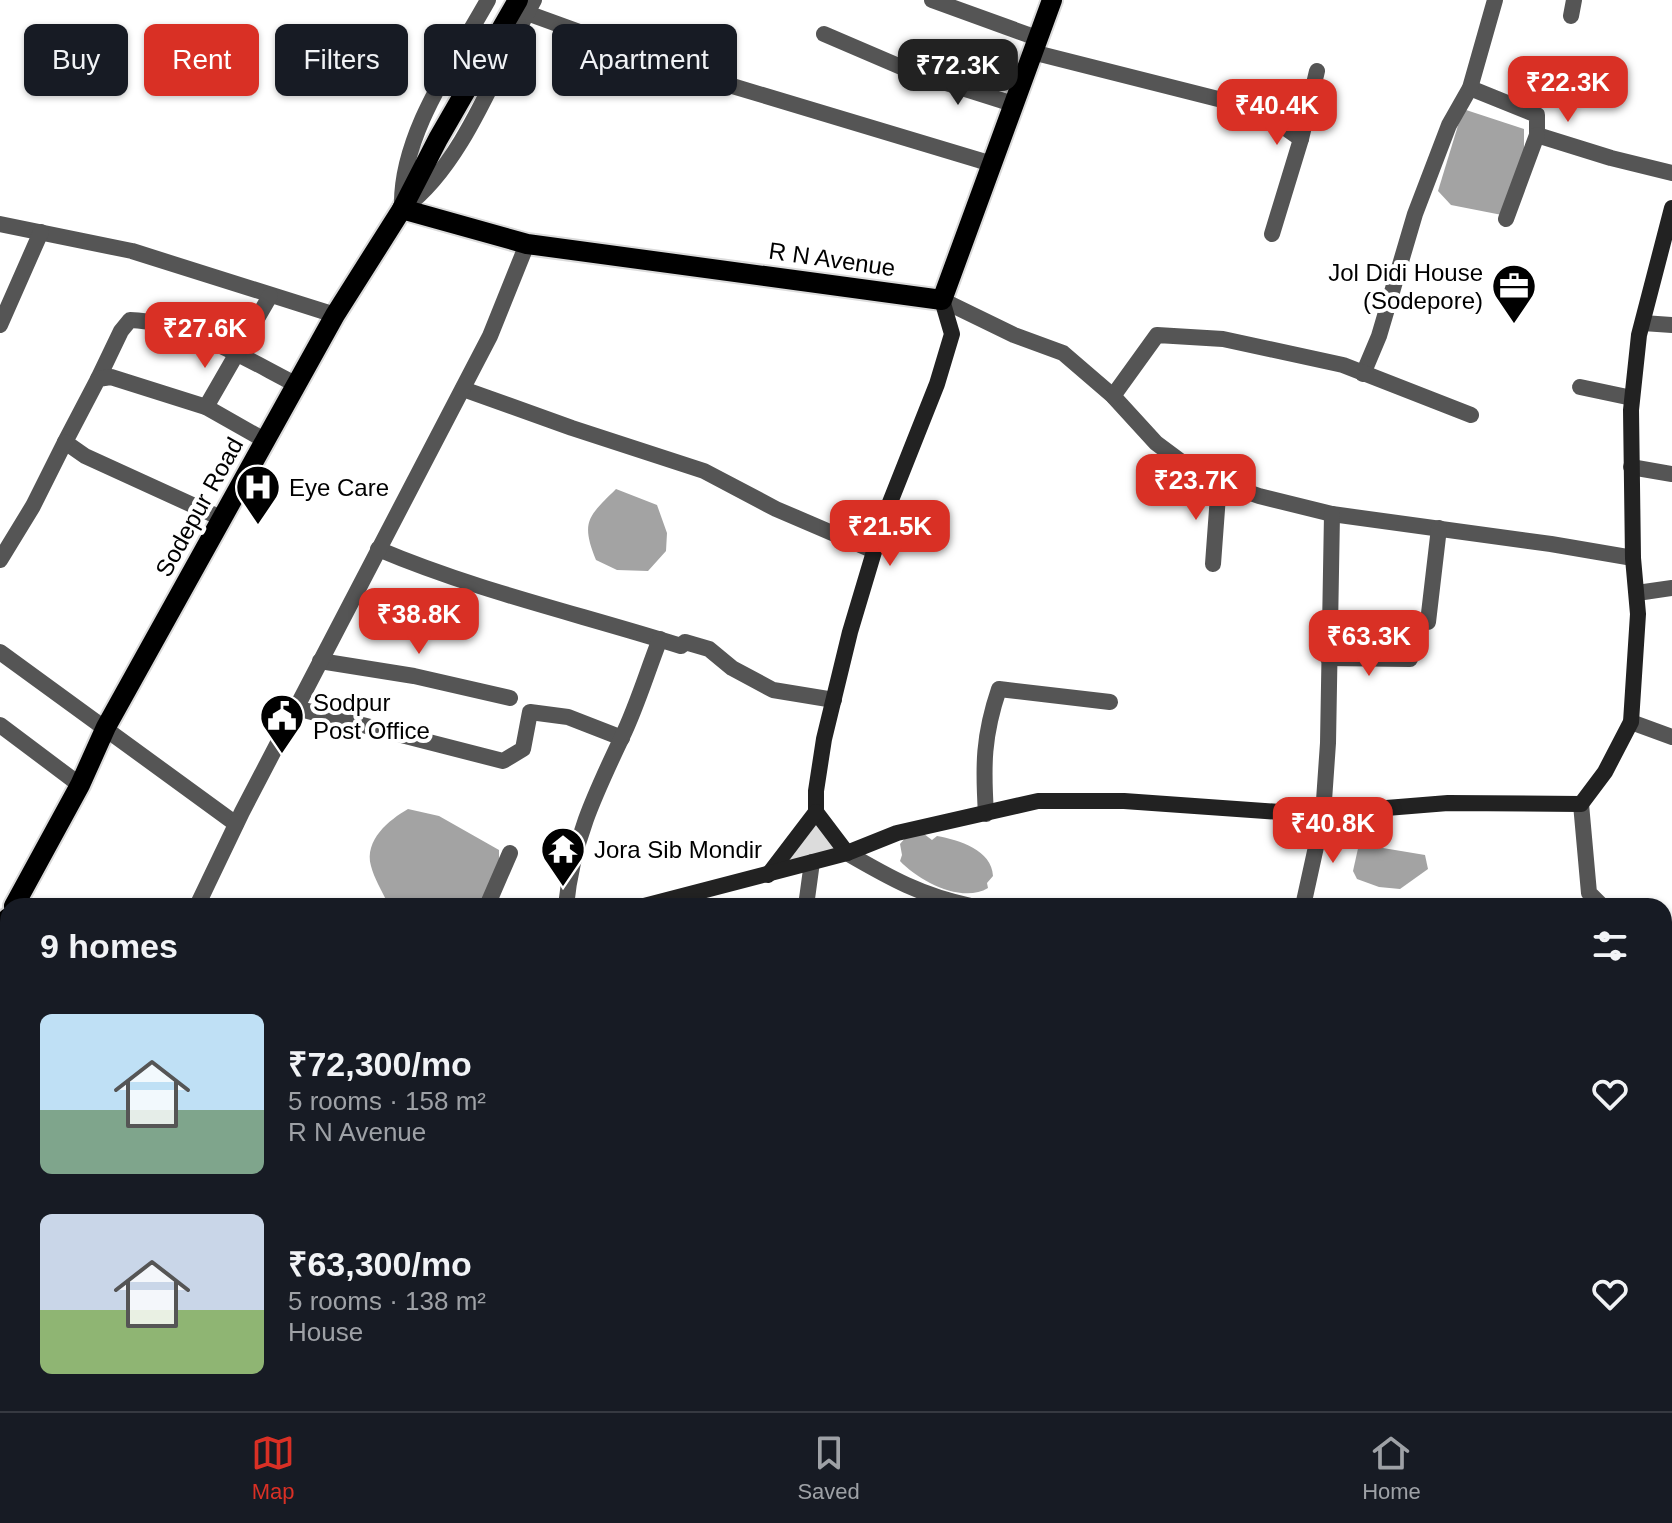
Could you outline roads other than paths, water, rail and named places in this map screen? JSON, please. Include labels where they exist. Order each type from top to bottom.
[{"type":"main road","points":[[942,300],[1052,0]]},
{"type":"main road","name":"Sodepur Road","points":[[18,898],[80,785],[106,727],[335,315],[402,209],[438,139],[527,4]]},
{"type":"main road","name":"R N Avenue","points":[[402,209],[527,244],[942,300]]},
{"type":"street","points":[[402,209],[402,188],[409,151],[442,82],[488,0]]},
{"type":"street","points":[[932,0],[1035,45],[1264,113],[1301,139]]},
{"type":"street","points":[[1363,374],[1379,336],[1415,214],[1449,125],[1470,88],[1495,0]]},
{"type":"street","points":[[402,209],[424,193],[461,140],[527,4],[709,79],[992,164]]},
{"type":"street","points":[[824,34],[915,73],[1013,104]]},
{"type":"street","points":[[1272,234],[1301,139],[1317,71]]},
{"type":"street","points":[[1470,88],[1537,115],[1537,135],[1506,219]]},
{"type":"street","points":[[1537,135],[1672,173]]},
{"type":"street","points":[[1594,898],[1589,893],[1581,804],[1605,772],[1631,722],[1638,614],[1633,558],[1632,398],[1643,323],[1672,208]]},
{"type":"street","points":[[0,224],[132,251],[335,315]]},
{"type":"street","points":[[0,325],[41,232]]},
{"type":"street","points":[[201,898],[236,824],[490,336],[527,244]]},
{"type":"street","points":[[206,407],[270,296]]},
{"type":"street","points":[[942,300],[1014,335],[1063,353],[1113,396],[1156,443],[1199,475],[1259,496],[1332,514],[1633,558]]},
{"type":"street","points":[[939,898],[901,885],[847,853],[816,812],[816,791],[834,700],[874,551],[885,515],[937,384],[952,334],[942,300]]},
{"type":"street","points":[[0,560],[33,506],[121,331],[130,320],[145,321],[186,333],[297,385]]},
{"type":"street","points":[[1643,323],[1672,325]]},
{"type":"street","points":[[1113,396],[1157,335],[1223,339],[1343,365],[1471,415]]},
{"type":"street","points":[[98,379],[111,377],[206,407],[266,441]]},
{"type":"street","points":[[1580,387],[1632,398]]},
{"type":"street","points":[[463,389],[704,471],[776,509],[874,551]]},
{"type":"street","points":[[65,442],[85,456],[223,519]]},
{"type":"street","points":[[1631,467],[1672,474]]},
{"type":"street","points":[[1213,564],[1219,482]]},
{"type":"street","points":[[1305,898],[1323,815],[1328,743],[1332,514]]},
{"type":"street","points":[[1428,622],[1439,528]]},
{"type":"street","points":[[378,549],[432,572],[592,621],[681,646],[685,642],[709,649],[732,668],[773,690],[834,700]]},
{"type":"street","points":[[1637,593],[1672,588]]},
{"type":"street","points":[[567,898],[569,870],[586,816],[622,738],[660,639]]},
{"type":"street","points":[[0,652],[236,824]]},
{"type":"street","points":[[1328,658],[1410,659]]},
{"type":"street","points":[[320,661],[414,676],[510,698]]},
{"type":"street","points":[[986,814],[983,762],[991,712],[999,689],[1110,702]]},
{"type":"street","points":[[296,708],[503,761],[523,749],[530,712],[568,717],[622,738]]},
{"type":"street","points":[[1631,722],[1672,737]]},
{"type":"street","points":[[0,725],[80,785]]},
{"type":"street","points":[[676,898],[847,853],[897,833],[1038,801],[1124,801],[1323,815],[1448,803],[1581,804]]},
{"type":"street","points":[[768,875],[816,812]]},
{"type":"street","points":[[490,898],[510,853]]},
{"type":"street","points":[[807,898],[812,862]]},
{"type":"place","name":"Jol Didi House (Sodepore)","points":[[1514,325]]},
{"type":"place","name":"Eye Care","points":[[258,526]]},
{"type":"place","name":"Sodpur Post Office","points":[[282,755]]},
{"type":"place","name":"Jora Sib Mondir","points":[[563,888]]}]
